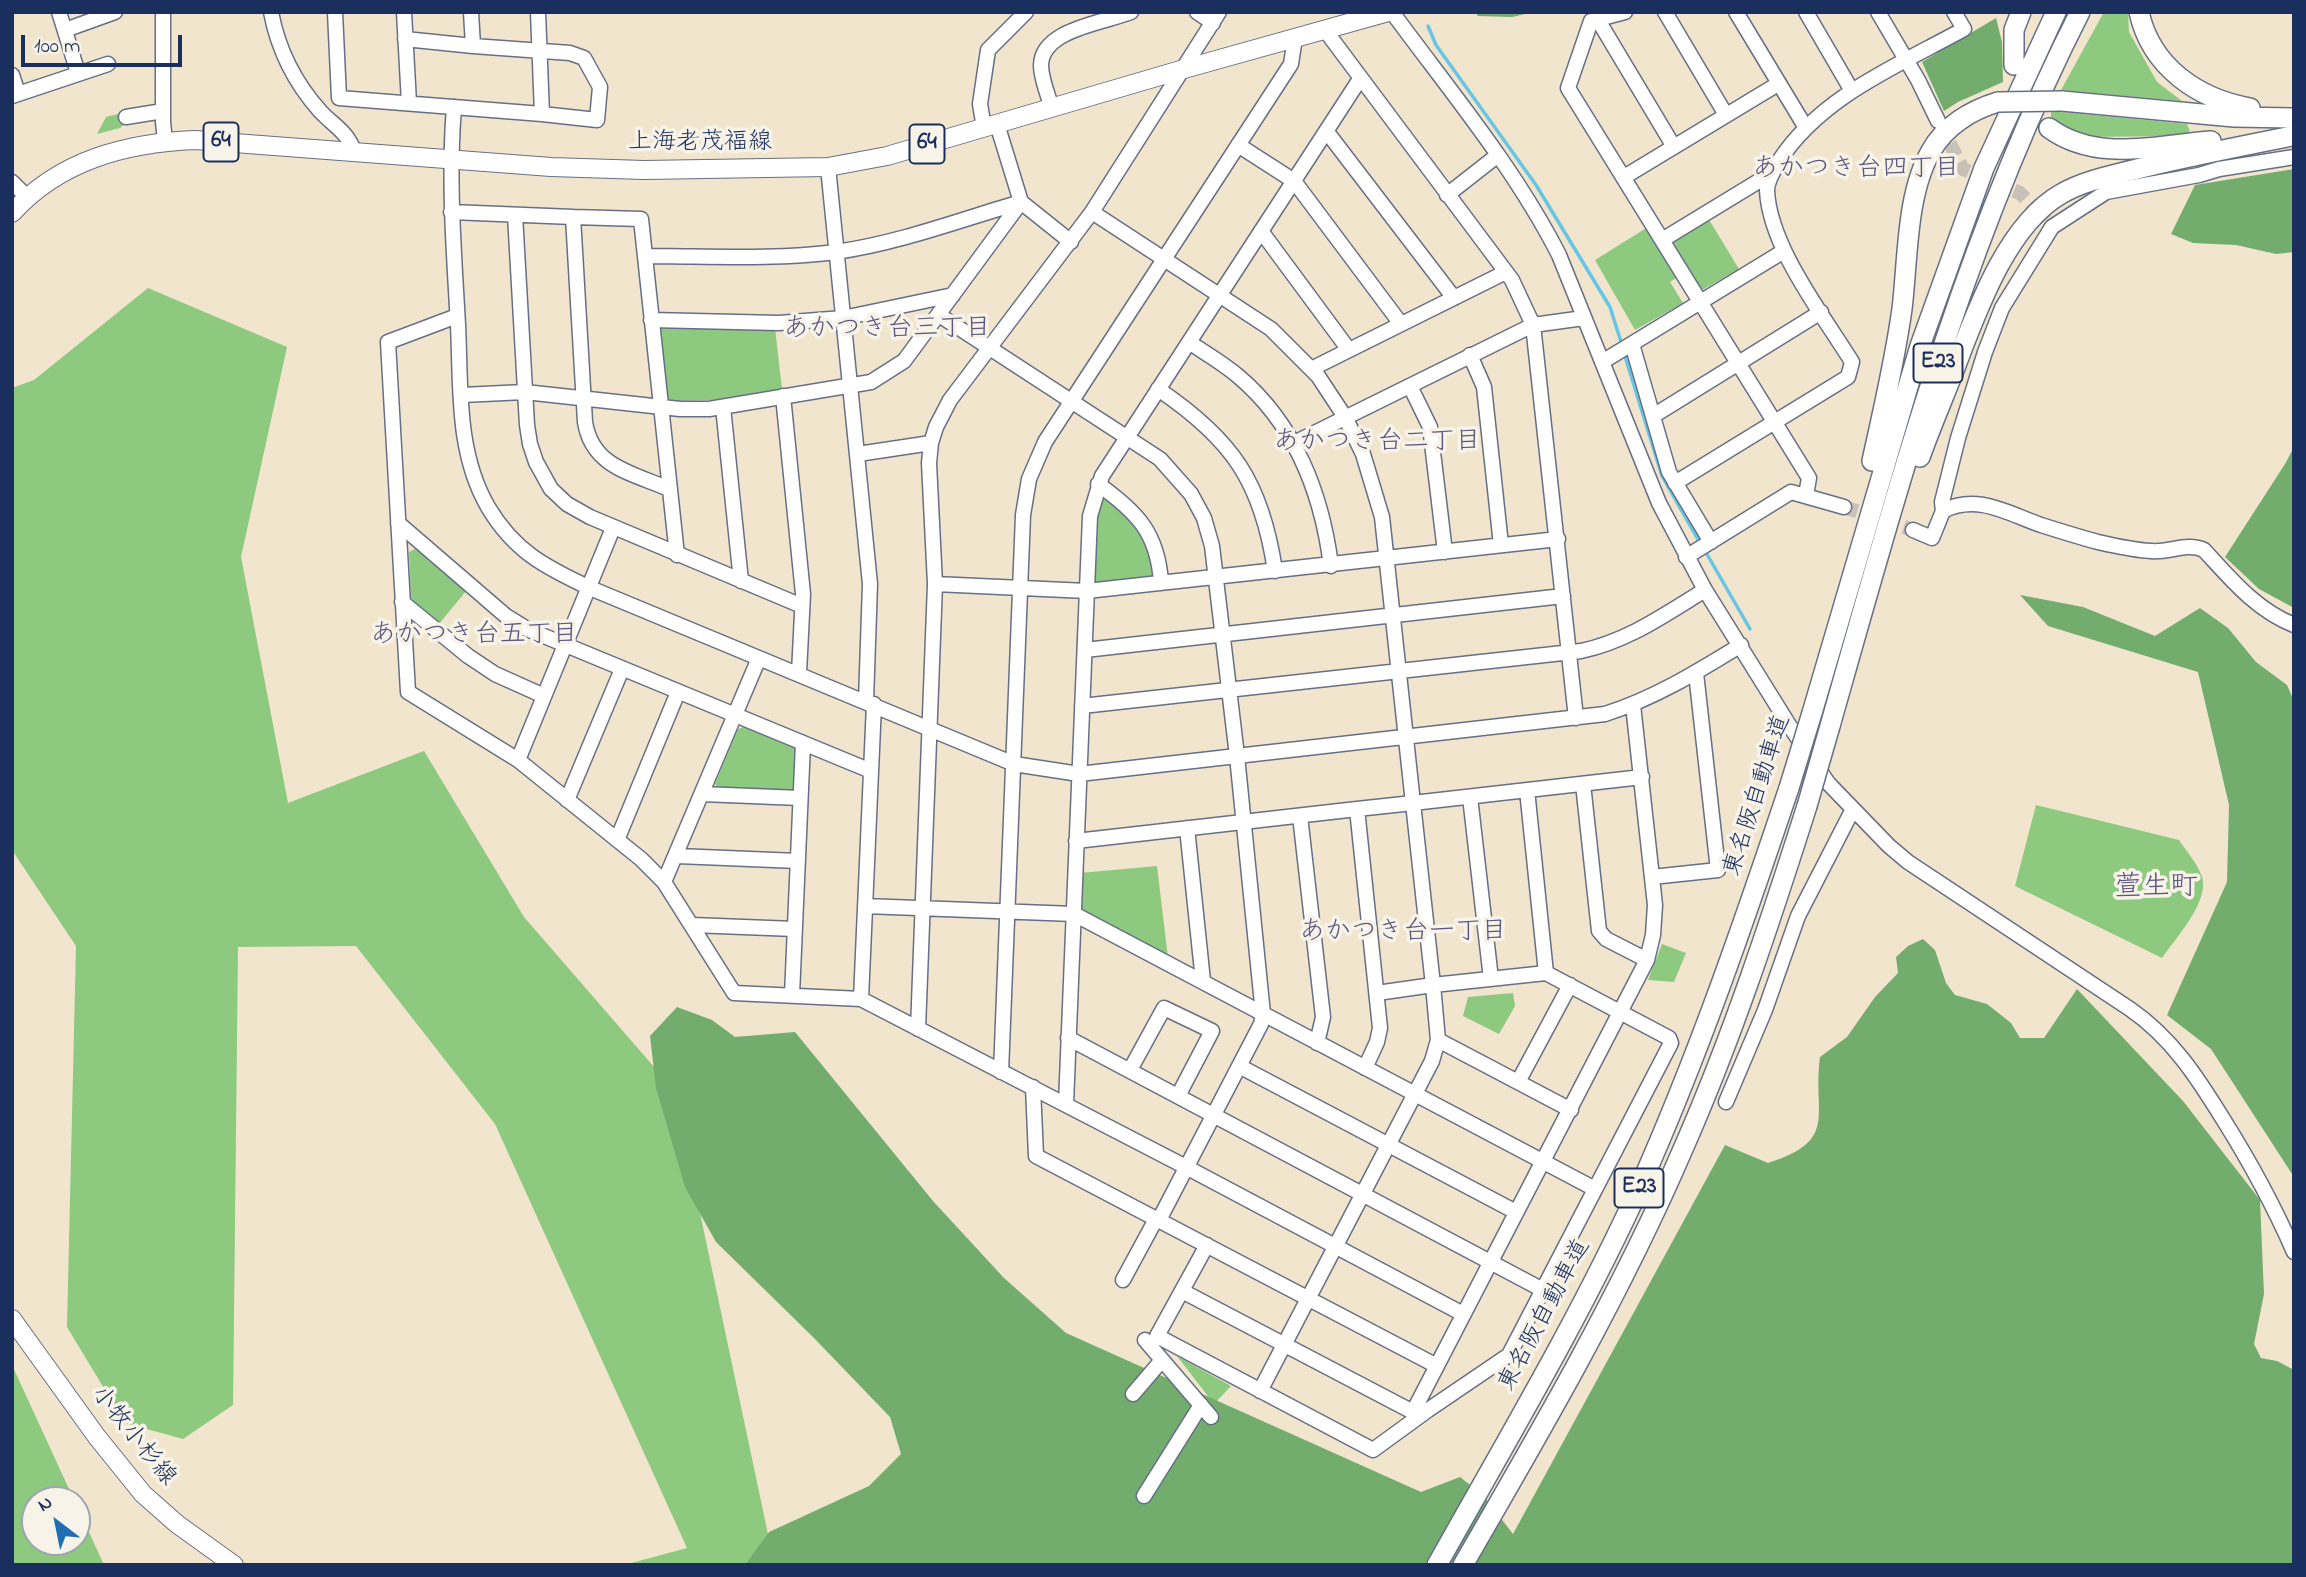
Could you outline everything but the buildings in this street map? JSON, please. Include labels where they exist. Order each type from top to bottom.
[{"type":"highway","points":[[2014,65],[2014,30],[2021,12]]},
{"type":"highway","name":"東名阪自動車道","points":[[1437,1565],[1592,1285],[1640,1186],[1683,1085],[1719,991],[1789,788],[1900,411],[1942,285],[1984,168],[2056,12]]},
{"type":"highway","name":"東名阪自動車道","points":[[1463,1565],[1612,1299],[1684,1149],[1748,985],[1807,806],[1911,446],[1971,267],[2006,175],[2080,12]]},
{"type":"highway","points":[[2139,12],[2151,44],[2162,61],[2195,90],[2293,126]]},
{"type":"highway","points":[[1835,626],[1892,375],[1920,177],[1940,137],[1968,114],[1998,102],[2062,101],[2234,117],[2293,126]]},
{"type":"highway","points":[[1856,636],[1963,347],[2001,263],[2029,221],[2059,194],[2098,178],[2196,155],[2293,126]]},
{"type":"highway","points":[[2049,128],[2077,145],[2111,149],[2293,126]]},
{"type":"main road","name":"上海老茂福線","points":[[12,213],[27,197],[78,164],[125,147],[165,141],[195,140],[450,161],[644,170],[828,167],[887,156],[1390,12]]},
{"type":"main road","name":"小牧小杉線","points":[[12,1319],[97,1437],[143,1494],[177,1524],[234,1565]]},
{"type":"street","points":[[59,12],[78,73]]},
{"type":"street","points":[[65,30],[115,12]]},
{"type":"street","points":[[163,12],[165,141]]},
{"type":"street","points":[[271,12],[275,33],[296,79],[321,111],[348,136],[355,153]]},
{"type":"street","points":[[335,12],[339,98]]},
{"type":"street","points":[[404,12],[409,103]]},
{"type":"street","points":[[471,12],[473,46]]},
{"type":"street","points":[[538,12],[542,114]]},
{"type":"street","points":[[1026,12],[988,50],[981,104],[1021,202],[1071,242]]},
{"type":"street","points":[[1052,108],[1041,67],[1048,46],[1070,32],[1131,12]]},
{"type":"street","points":[[918,1029],[935,584],[929,463],[931,443],[945,407],[1092,212],[1216,17],[1197,12]]},
{"type":"street","points":[[1390,12],[1498,155],[1542,222],[1559,255],[1659,503],[1700,548]]},
{"type":"street","points":[[1625,12],[1591,21],[1569,88],[1809,478],[1806,495]]},
{"type":"street","points":[[1665,12],[1726,115]]},
{"type":"street","points":[[1736,12],[1806,128]]},
{"type":"street","points":[[1806,12],[1852,91]]},
{"type":"street","points":[[1878,12],[1938,121]]},
{"type":"street","points":[[1675,483],[1848,377],[1852,362],[1784,251],[1766,188],[1787,150],[1806,128],[1852,91],[1964,29],[1954,12]]},
{"type":"street","points":[[1598,19],[1674,147]]},
{"type":"street","points":[[1325,30],[1506,272],[1533,324],[1576,718]]},
{"type":"street","points":[[1001,1072],[1024,503],[1029,479],[1045,442],[1291,64],[1295,38]]},
{"type":"street","points":[[309,96],[597,120],[600,87],[581,56],[405,39]]},
{"type":"street","points":[[12,75],[15,95],[108,64]]},
{"type":"street","points":[[1066,1104],[1090,516],[1098,484],[1360,79]]},
{"type":"street","points":[[1624,177],[1778,83]]},
{"type":"street","points":[[454,107],[450,161],[451,212],[467,453],[476,482],[489,508],[511,538],[533,559],[590,587],[759,658],[1014,764],[1079,774],[1605,714],[1633,705],[1696,673],[1741,645]]},
{"type":"street","points":[[126,117],[163,111]]},
{"type":"street","points":[[1327,132],[1454,298]]},
{"type":"street","points":[[1238,145],[1294,181],[1401,324]]},
{"type":"street","points":[[1447,195],[1498,155]]},
{"type":"street","points":[[1913,530],[1932,538],[1943,511],[1942,502],[1958,438],[1991,335],[2002,308],[2049,223],[2106,192],[2294,157]]},
{"type":"street","points":[[828,167],[870,584],[871,771],[861,999]]},
{"type":"street","points":[[1662,240],[1772,173]]},
{"type":"street","points":[[12,182],[27,197]]},
{"type":"street","points":[[645,256],[787,257],[837,252],[918,233],[1021,202]]},
{"type":"street","points":[[462,395],[525,392],[680,410],[723,407],[878,379],[897,367],[939,315],[1021,202]]},
{"type":"street","points":[[451,212],[641,219],[677,555]]},
{"type":"street","points":[[1092,212],[1271,329],[1311,369],[1331,394],[1363,454],[1382,517],[1388,559],[1438,1040],[1432,1061],[1259,1391]]},
{"type":"street","points":[[516,215],[530,444],[536,462],[551,489],[568,504],[613,528],[802,606]]},
{"type":"street","points":[[573,217],[587,432],[597,452],[617,467],[669,489]]},
{"type":"street","points":[[1261,231],[1349,350]]},
{"type":"street","points":[[1602,362],[1784,251]]},
{"type":"street","points":[[1311,369],[1506,272]]},
{"type":"street","points":[[652,320],[779,323],[844,318],[953,296]]},
{"type":"street","points":[[1653,416],[1821,312]]},
{"type":"street","points":[[939,315],[1160,459],[1191,494],[1204,518],[1218,578],[1264,1014],[1186,1167],[1123,1280]]},
{"type":"street","points":[[457,316],[388,342],[408,692],[518,760],[664,882],[734,993],[861,999],[1463,1314]]},
{"type":"street","points":[[1294,443],[1533,324],[1584,318]]},
{"type":"street","points":[[1189,342],[1225,366],[1250,388],[1273,413],[1294,443],[1318,500],[1328,536],[1331,566]]},
{"type":"street","points":[[1626,348],[1653,416],[1669,472],[1700,548],[1704,590],[1828,783],[1908,862],[2130,1009],[2163,1036],[2189,1065],[2238,1142],[2292,1244]]},
{"type":"street","points":[[1470,355],[1484,387],[1501,545]]},
{"type":"street","points":[[1410,386],[1429,422],[1445,552]]},
{"type":"street","points":[[1158,389],[1209,427],[1228,448],[1248,478],[1267,524],[1275,571]]},
{"type":"street","points":[[783,396],[802,606],[799,673]]},
{"type":"street","points":[[723,407],[741,580]]},
{"type":"street","points":[[858,454],[931,443]]},
{"type":"street","points":[[1098,484],[1129,507],[1141,521],[1153,541],[1161,583]]},
{"type":"street","points":[[1700,548],[1791,492],[1844,507]]},
{"type":"street","points":[[1943,511],[1960,505],[1989,506],[2067,533],[2130,549],[2160,552],[2198,547],[2204,550],[2241,590],[2274,616],[2294,625]]},
{"type":"street","points":[[398,523],[506,617],[527,629],[871,771]]},
{"type":"street","points":[[518,760],[613,528]]},
{"type":"street","points":[[935,584],[1087,592],[1558,539]]},
{"type":"street","points":[[1082,706],[1569,653],[1606,645],[1630,636],[1704,590]]},
{"type":"street","points":[[1085,650],[1563,596]]},
{"type":"street","points":[[402,601],[485,668],[544,696]]},
{"type":"street","points":[[664,882],[759,658]]},
{"type":"street","points":[[568,800],[622,669]]},
{"type":"street","points":[[1652,877],[1718,870],[1696,673]]},
{"type":"street","points":[[617,840],[678,692]]},
{"type":"street","points":[[1415,1415],[1463,1314],[1647,960],[1655,918],[1633,705]]},
{"type":"street","points":[[792,996],[803,743]]},
{"type":"street","points":[[1076,841],[1642,777]]},
{"type":"street","points":[[1583,784],[1599,931],[1605,939],[1647,960]]},
{"type":"street","points":[[1527,790],[1546,972]]},
{"type":"street","points":[[702,794],[800,798]]},
{"type":"street","points":[[1471,797],[1491,979]]},
{"type":"street","points":[[1357,809],[1377,993],[1379,1036],[1365,1068]]},
{"type":"street","points":[[1726,1102],[1765,1010],[1803,905],[1853,809]]},
{"type":"street","points":[[1300,816],[1323,1017],[1317,1042]]},
{"type":"street","points":[[1187,828],[1203,981]]},
{"type":"street","points":[[677,856],[798,861]]},
{"type":"street","points":[[865,906],[1074,914],[1595,1189]]},
{"type":"street","points":[[692,925],[795,929]]},
{"type":"street","points":[[1207,1245],[1157,1336],[1373,1450],[1415,1415],[1508,1355],[1671,1043],[1670,1038],[1546,972],[1377,993]]},
{"type":"street","points":[[1518,1082],[1570,985]]},
{"type":"street","points":[[1130,1070],[1164,1008],[1212,1031],[1178,1096]]},
{"type":"street","points":[[1068,1038],[1543,1290]]},
{"type":"street","points":[[1438,1040],[1571,1110]]},
{"type":"street","points":[[1238,1066],[1516,1212]]},
{"type":"street","points":[[1033,1087],[1036,1156],[1437,1366]]},
{"type":"street","points":[[1182,1291],[1415,1415]]},
{"type":"street","points":[[1145,1340],[1211,1417]]},
{"type":"street","points":[[1133,1394],[1176,1346]]},
{"type":"street","points":[[1144,1496],[1200,1405]]},
{"type":"green space","points":[[1475,12],[1534,12],[1512,17],[1478,16]]},
{"type":"green space","points":[[2104,12],[2128,12],[2129,32],[2157,82],[2182,101],[2061,90]]},
{"type":"green space","points":[[1996,18],[2002,42],[2003,82],[1944,111],[1922,62]]},
{"type":"green space","points":[[2051,111],[2187,124],[2190,131],[2181,136],[2083,137],[2057,124],[2051,117]]},
{"type":"green space","points":[[122,113],[126,123],[120,128],[97,134],[106,117]]},
{"type":"green space","points":[[2294,169],[2294,252],[2276,254],[2236,245],[2193,243],[2171,234],[2195,185]]},
{"type":"green space","points":[[1708,218],[1739,269],[1702,290],[1674,244],[1676,237]]},
{"type":"green space","points":[[1648,227],[1678,277],[1670,282],[1683,303],[1635,330],[1595,260]]},
{"type":"green space","points":[[148,288],[287,347],[241,557],[288,803],[424,751],[524,917],[674,1090],[772,1553],[766,1565],[624,1565],[687,1548],[495,1124],[356,946],[238,947],[233,1405],[183,1439],[125,1423],[67,1327],[76,946],[12,850],[12,388],[34,380]]},
{"type":"green space","points":[[663,325],[775,328],[782,389],[712,400],[671,401],[665,394],[658,332]]},
{"type":"green space","points":[[2294,447],[2294,608],[2259,589],[2225,557]]},
{"type":"green space","points":[[1106,494],[1147,537],[1156,575],[1152,579],[1097,585],[1093,582],[1095,521],[1100,498]]},
{"type":"green space","points":[[417,548],[467,590],[438,625],[416,607],[411,597],[409,552]]},
{"type":"green space","points":[[2020,595],[2083,607],[2155,636],[2200,608],[2228,628],[2256,662],[2287,685],[2294,701],[2294,1177],[2211,1049],[2167,1015],[2227,882],[2229,805],[2198,672],[2048,626]]},
{"type":"green space","points":[[746,726],[791,744],[799,755],[798,788],[790,794],[719,790],[715,784],[738,729]]},
{"type":"green space","points":[[2036,805],[2179,840],[2198,867],[2203,887],[2190,919],[2162,958],[2015,886]]},
{"type":"green space","points":[[1157,866],[1168,958],[1078,908],[1080,873]]},
{"type":"green space","points":[[1923,939],[1935,950],[1946,983],[1955,995],[1987,1004],[2011,1023],[2020,1038],[2044,1038],[2077,989],[2183,1101],[2260,1200],[2264,1294],[2254,1344],[2261,1358],[2277,1361],[2294,1370],[2294,1565],[745,1565],[769,1532],[869,1486],[901,1454],[890,1417],[716,1242],[685,1187],[656,1088],[650,1036],[677,1007],[712,1020],[735,1037],[795,1032],[933,1201],[1004,1278],[1066,1333],[1421,1492],[1460,1477],[1483,1495],[1513,1534],[1725,1145],[1768,1163],[1805,1145],[1814,1135],[1818,1123],[1820,1057],[1847,1037],[1875,997],[1898,973],[1896,957],[1908,946]]},
{"type":"green space","points":[[1662,944],[1686,953],[1674,982],[1648,980]]},
{"type":"green space","points":[[1513,993],[1515,1006],[1499,1034],[1463,1016],[1468,997]]},
{"type":"green space","points":[[1177,1356],[1231,1386],[1214,1404]]},
{"type":"green space","points":[[12,1365],[68,1486],[21,1486],[21,1556],[91,1556],[91,1537],[104,1565],[12,1565]]},
{"type":"waterway","points":[[1428,26],[1436,45],[1536,185],[1610,307],[1622,345]]},
{"type":"waterway","points":[[1624,353],[1662,476],[1700,543]]},
{"type":"waterway","points":[[1704,549],[1750,629]]},
{"type":"tunnel","points":[[1940,125],[1963,169],[2020,193],[2046,220]]},
{"type":"tunnel","points":[[1844,507],[1913,530]]},
{"type":"district","name":"あかつき台四丁目","points":[[1856,171]]},
{"type":"district","name":"あかつき台三丁目","points":[[887,331]]},
{"type":"district","name":"あかつき台二丁目","points":[[1377,444]]},
{"type":"district","name":"あかつき台五丁目","points":[[474,637]]},
{"type":"district","name":"萱生町","points":[[2156,889]]},
{"type":"district","name":"あかつき台一丁目","points":[[1403,934]]}]
